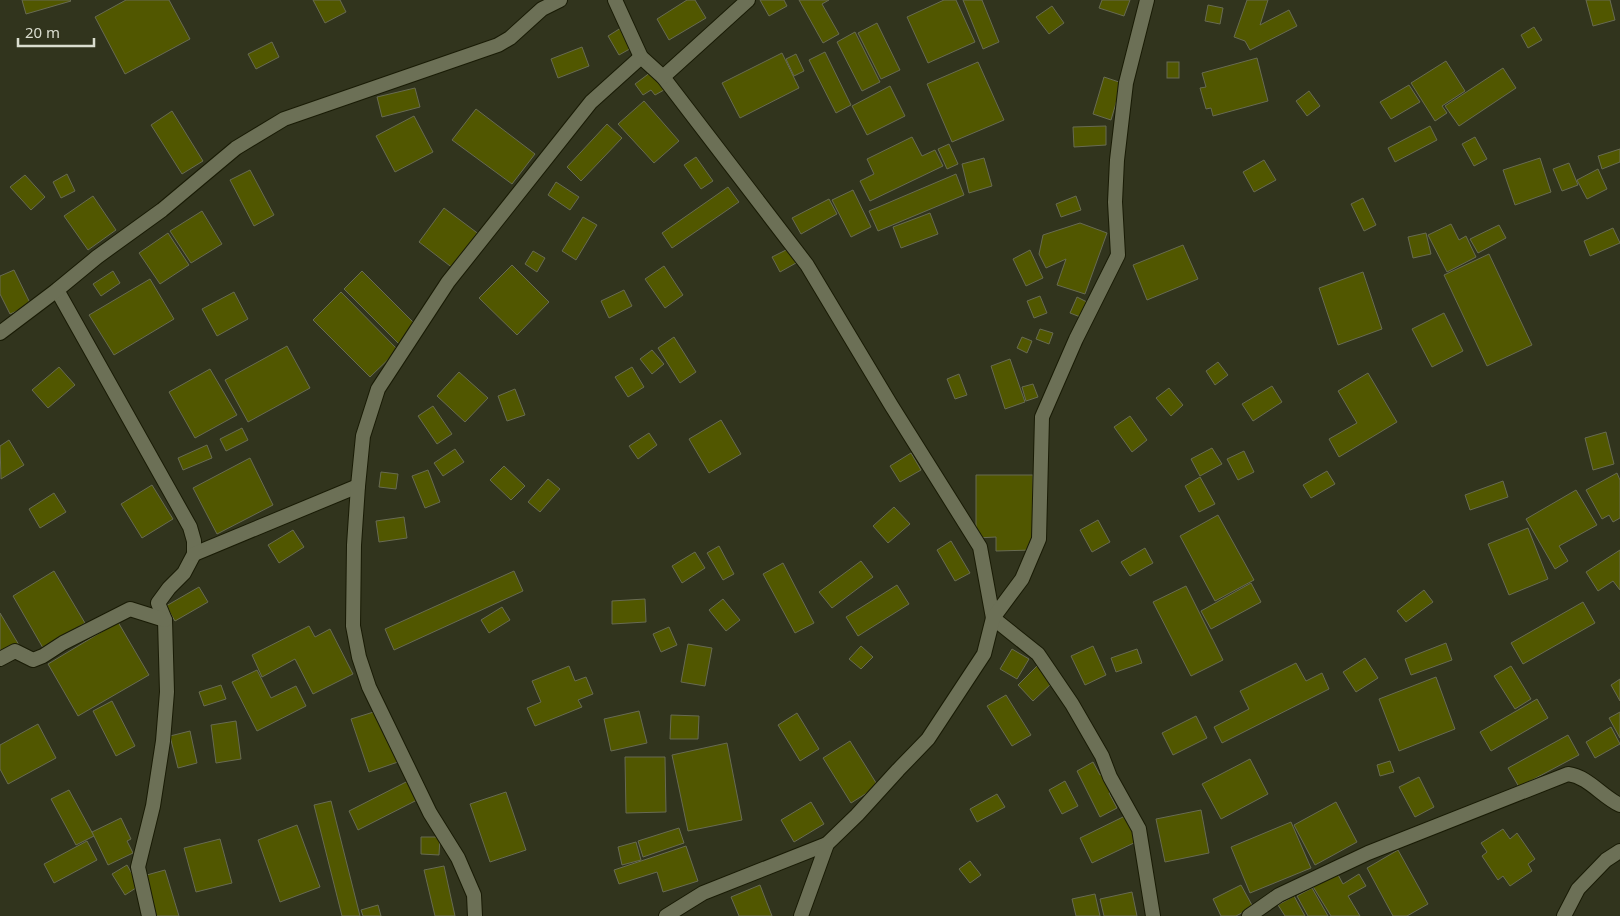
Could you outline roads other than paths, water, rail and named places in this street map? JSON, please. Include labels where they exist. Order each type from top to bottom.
[{"type":"street","points":[[0,333],[97,257],[162,210],[236,148],[263,131],[284,119],[498,45],[510,38],[542,9],[560,0]]},
{"type":"street","points":[[615,0],[640,57],[663,77],[807,265],[890,405],[980,547],[993,618],[1038,654],[1072,704],[1102,756],[1110,777],[1138,829],[1153,916]]},
{"type":"street","points":[[663,77],[748,0]]},
{"type":"street","points":[[666,916],[703,893],[827,844],[857,815],[928,739],[984,654],[993,618],[1022,579],[1039,539],[1042,417],[1076,339],[1118,256],[1115,202],[1117,160],[1126,84],[1147,0]]},
{"type":"street","points":[[475,916],[474,895],[458,858],[430,812],[369,686],[359,657],[353,626],[354,545],[363,436],[378,389],[448,282],[591,102],[640,57]]},
{"type":"street","points":[[57,290],[155,465],[179,504],[190,527],[194,542],[194,554],[184,573],[169,588],[158,603],[165,620],[167,692],[163,741],[153,806],[138,866],[149,916]]},
{"type":"street","points":[[194,554],[358,486]]},
{"type":"street","points":[[0,659],[15,652],[33,660],[43,656],[63,642],[130,609],[165,620]]},
{"type":"street","points":[[1249,916],[1279,895],[1368,853],[1568,774],[1576,775],[1587,781],[1611,801],[1620,805]]},
{"type":"street","points":[[801,916],[827,844]]},
{"type":"street","points":[[1564,916],[1578,889],[1606,860],[1620,851]]}]
